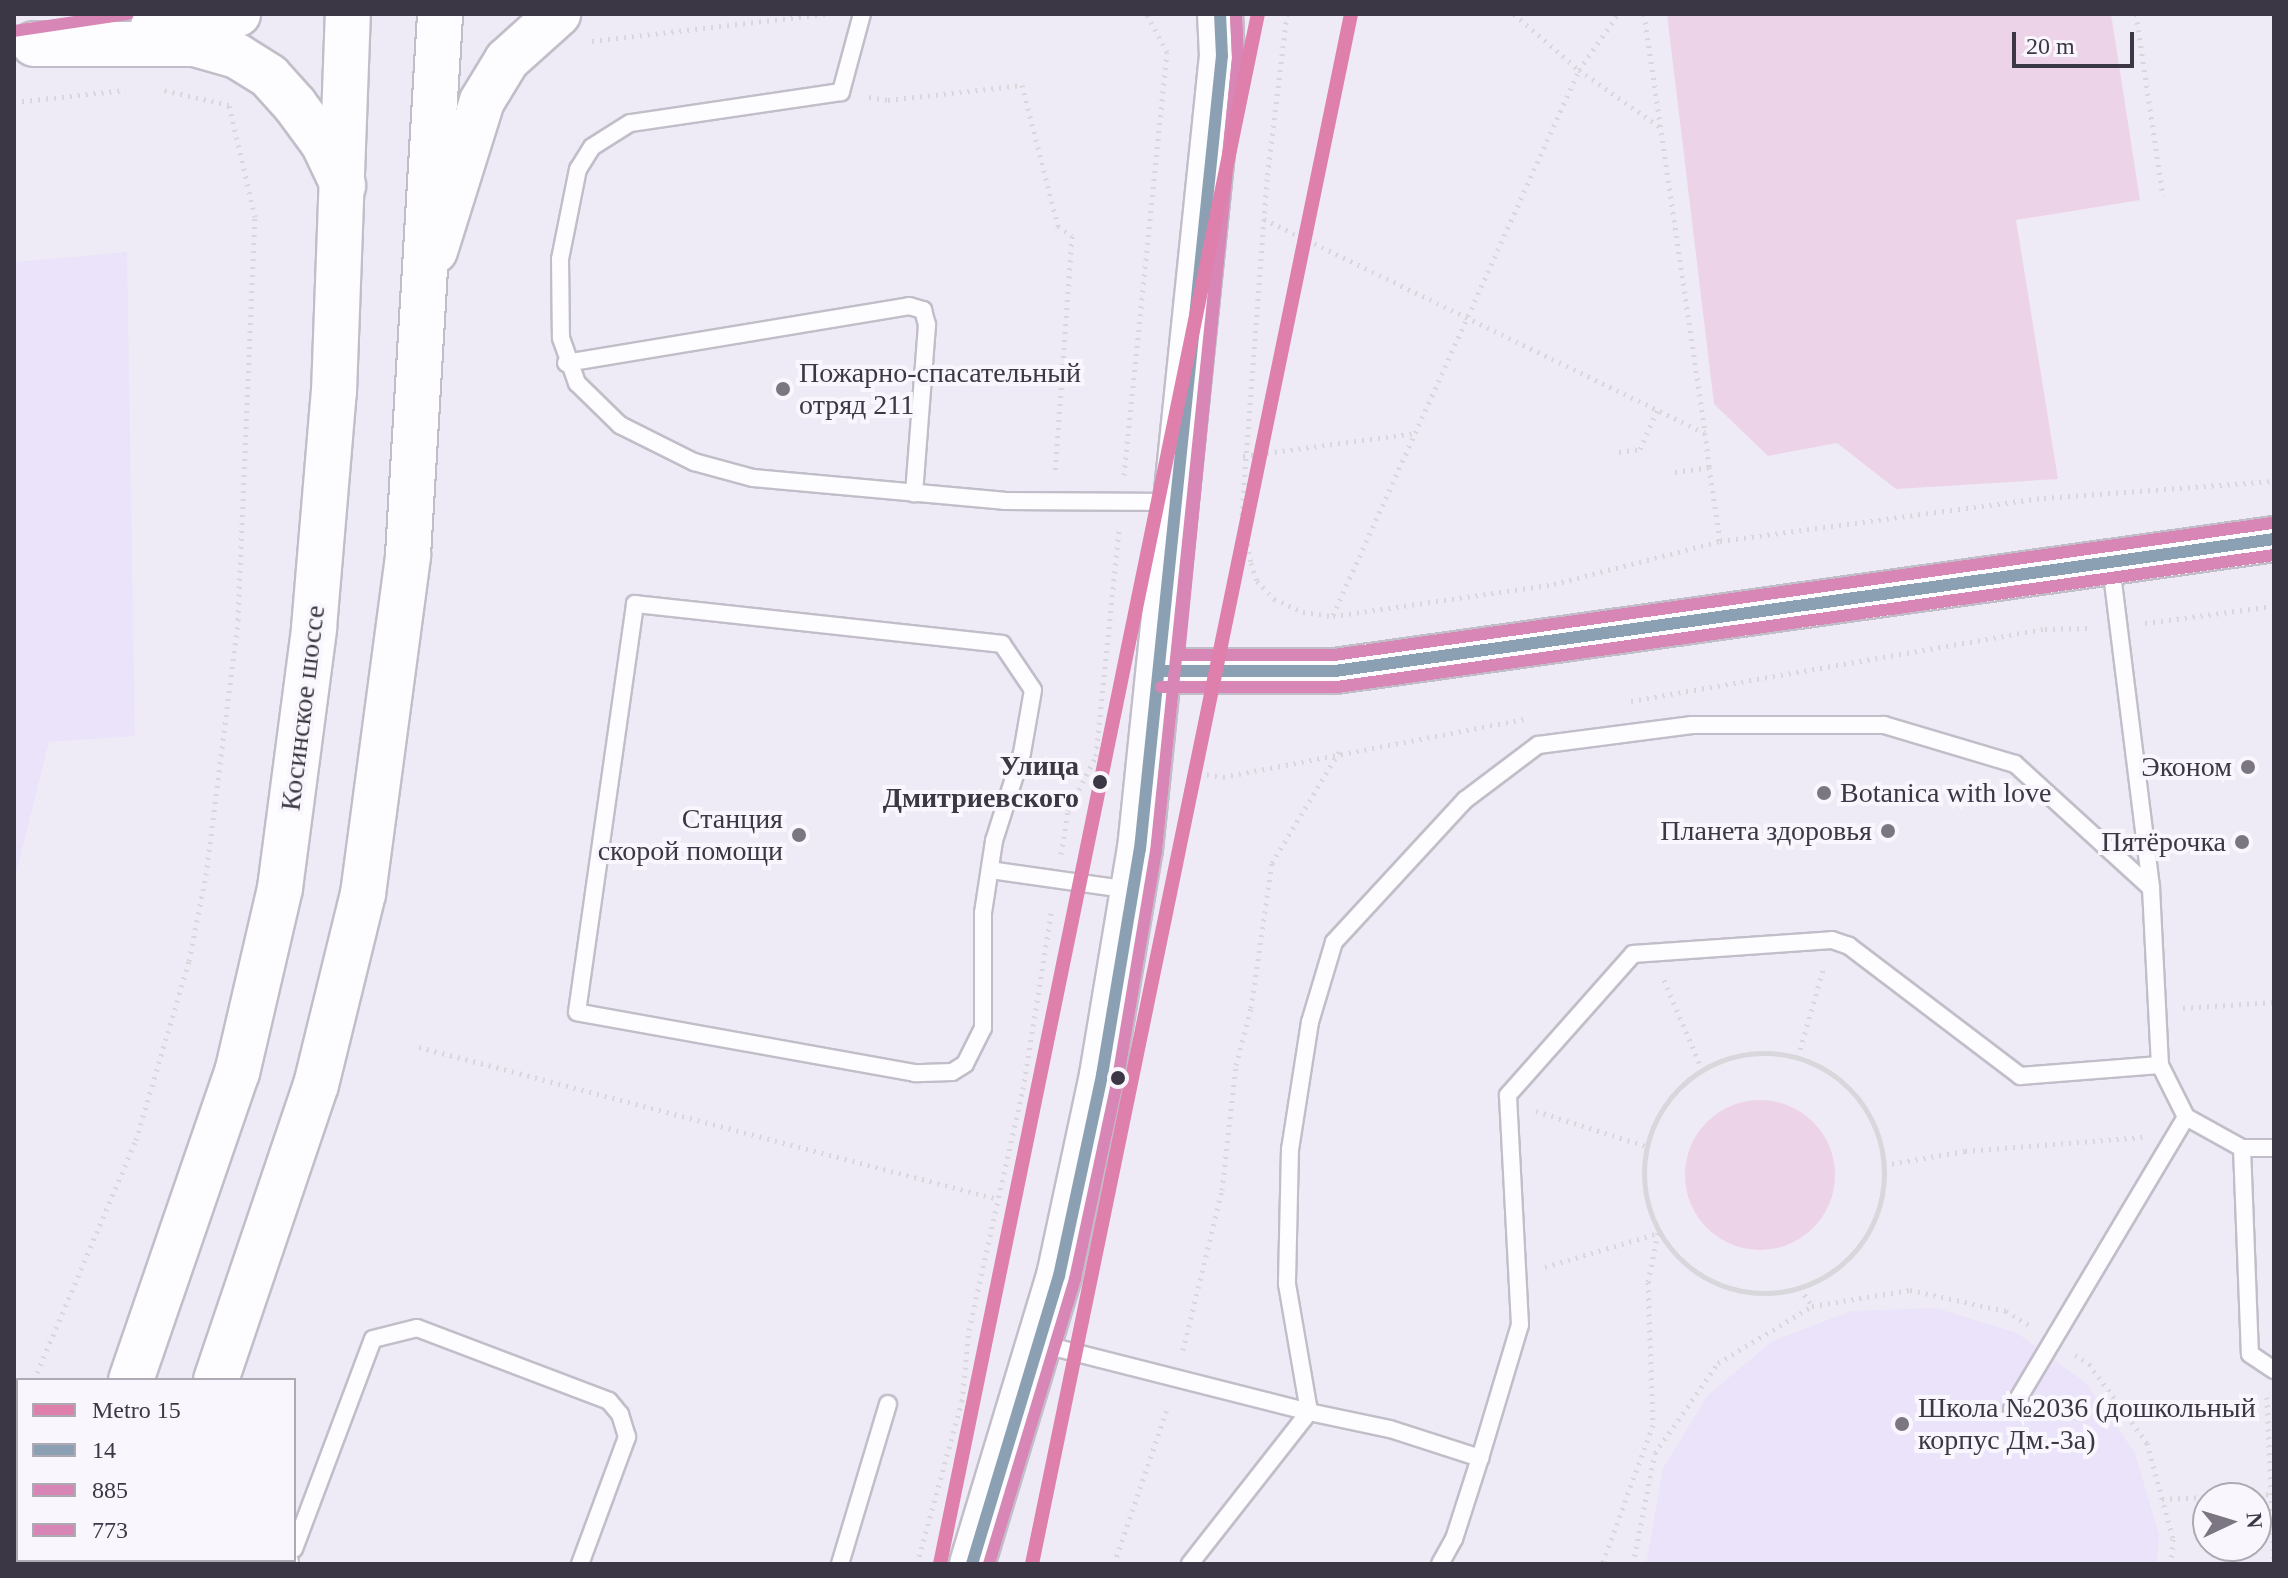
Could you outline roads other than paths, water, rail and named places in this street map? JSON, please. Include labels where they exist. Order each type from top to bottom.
[{"type":"main road","points":[[32,26],[238,14]]},
{"type":"main road","name":"Косинское шоссе","points":[[132,1378],[237,1073],[280,888],[314,628],[343,185],[348,14]]},
{"type":"main road","points":[[217,1378],[316,1085],[363,894],[408,555],[440,14]]},
{"type":"main road","points":[[972,1564],[1040,1344],[1085,1161],[1133,891],[1151,765],[1178,502],[1222,56],[1220,14]]},
{"type":"main road","points":[[32,26],[195,44],[237,56],[269,76],[295,105],[323,143],[343,185]]},
{"type":"main road","points":[[426,284],[482,101],[507,60],[571,28]]},
{"type":"main road","points":[[1161,671],[1335,671],[2274,539]]},
{"type":"lane","points":[[862,14],[841,92],[630,123],[592,147],[578,169],[562,237],[561,338],[566,363],[594,405],[620,425],[694,462],[753,478],[914,493],[1051,501],[1178,502]]},
{"type":"lane","points":[[566,363],[909,306],[923,310],[927,325],[914,493]]},
{"type":"lane","points":[[2110,564],[2151,888],[2160,1065],[2186,1117],[2242,1148],[2274,1148]]},
{"type":"lane","points":[[635,604],[1002,644],[1033,690],[990,870],[983,913],[983,1028],[977,1048],[952,1072],[915,1073],[577,1012],[635,604]]},
{"type":"lane","points":[[1190,1564],[1309,1412],[1287,1284],[1290,1149],[1310,1022],[1334,942],[1465,800],[1538,745],[1692,725],[1884,725],[2015,764],[2151,888]]},
{"type":"lane","points":[[990,870],[1133,891]]},
{"type":"lane","points":[[1440,1564],[1454,1539],[1520,1325],[1508,1095],[1633,954],[1832,940],[1849,946],[2020,1076],[2160,1065]]},
{"type":"lane","points":[[2012,1409],[2186,1117]]},
{"type":"lane","points":[[2242,1148],[2250,1354],[2270,1367]]},
{"type":"lane","points":[[296,1544],[373,1339],[417,1328],[609,1401],[620,1414],[627,1437],[580,1564]]},
{"type":"lane","points":[[1040,1344],[1309,1412],[1390,1429],[1480,1458]]},
{"type":"lane","points":[[840,1564],[888,1404]]},
{"type":"metro line","name":"15","points":[[940,1564],[1258,14]]},
{"type":"metro line","name":"15","points":[[1032,1564],[1351,14]]},
{"type":"place","name":"Пожарно-спасательный отряд 211","points":[[783,389]]},
{"type":"place","name":"Эконом","points":[[2248,767]]},
{"type":"place","name":"Улица Дмитриевского","points":[[1100,782]]},
{"type":"place","name":"Botanica with love","points":[[1824,793]]},
{"type":"place","name":"Планета здоровья","points":[[1888,831]]},
{"type":"place","name":"Станция скорой помощи","points":[[799,835]]},
{"type":"place","name":"Пятёрочка","points":[[2242,842]]},
{"type":"place","name":"Школа №2036 (дошкольный корпус Дм.-3а)","points":[[1902,1424]]}]
